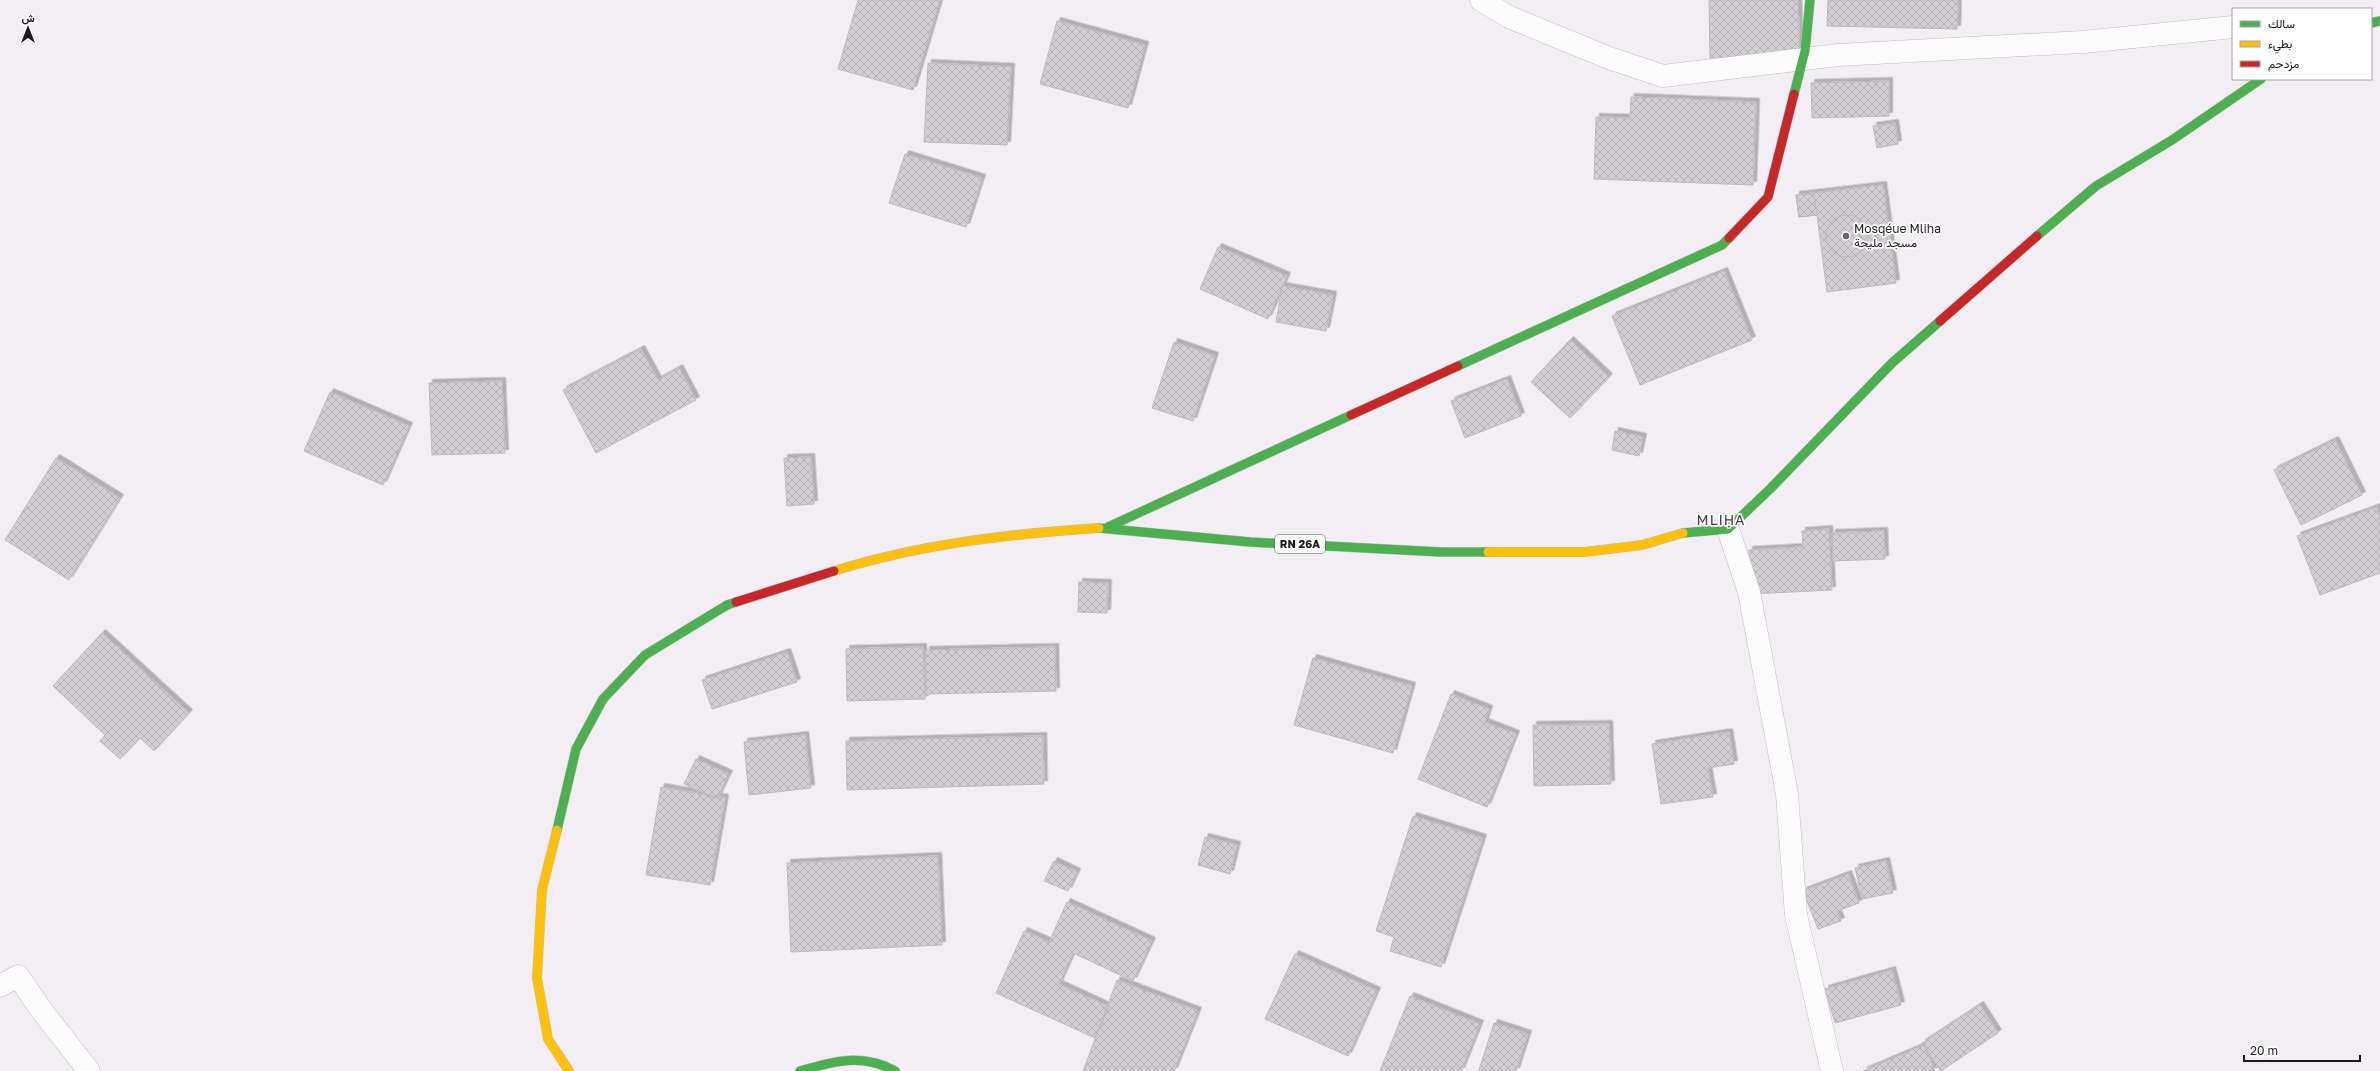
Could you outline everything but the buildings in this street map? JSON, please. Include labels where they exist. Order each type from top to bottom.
[{"type":"main road","points":[[1108,527],[1722,245],[1768,197],[1802,60],[1810,0]]},
{"type":"main road","points":[[1728,529],[1770,489],[1892,363],[2096,186],[2172,140],[2260,80]]},
{"type":"main road","name":"RN 26A","points":[[569,1071],[548,1039],[537,978],[542,890],[576,748],[603,699],[645,655],[727,605],[881,556],[1009,534],[1108,527],[1250,542],[1441,552],[1585,552],[1642,545],[1685,533],[1728,529]]},
{"type":"main road","points":[[800,1071],[839,1060],[880,1063],[895,1071]]},
{"type":"street","points":[[1482,0],[1509,17],[1594,52],[1663,76],[1838,55],[2083,42],[2232,27]]},
{"type":"street","points":[[1728,529],[1751,599],[1787,794],[1796,915],[1832,1071]]},
{"type":"street","points":[[0,986],[18,976],[42,1011],[89,1071]]},
{"type":"traffic: fast","points":[[1794,94],[1805,51],[1810,0]]},
{"type":"traffic: fast","points":[[2372,23],[2380,21]]},
{"type":"traffic: fast","points":[[2037,236],[2096,186],[2172,140],[2260,80]]},
{"type":"traffic: fast","points":[[1458,366],[1722,245],[1729,238]]},
{"type":"traffic: fast","points":[[1683,533],[1728,529],[1770,489],[1892,363],[1940,321]]},
{"type":"traffic: fast","points":[[1108,527],[1351,415]]},
{"type":"traffic: fast","points":[[1099,528],[1250,542],[1441,552],[1488,552]]},
{"type":"traffic: fast","points":[[557,830],[576,749],[603,699],[645,655],[727,605],[736,602]]},
{"type":"traffic: fast","points":[[800,1071],[825,1064],[848,1060],[871,1062],[883,1065],[895,1071]]},
{"type":"traffic: slow","points":[[834,571],[932,547],[1032,533],[1099,528]]},
{"type":"traffic: slow","points":[[1488,552],[1585,552],[1642,545],[1683,533]]},
{"type":"traffic: slow","points":[[557,830],[542,890],[537,978],[548,1039],[569,1071]]},
{"type":"traffic: jam","points":[[1729,238],[1768,197],[1794,94]]},
{"type":"traffic: jam","points":[[1940,321],[2037,236]]},
{"type":"traffic: jam","points":[[1351,415],[1458,366]]},
{"type":"traffic: jam","points":[[736,602],[834,571]]},
{"type":"place","name":"Mosqéue Mliha مسجد مليحة","points":[[1846,236]]},
{"type":"district","name":"MLIḤA","points":[[1721,520]]}]
